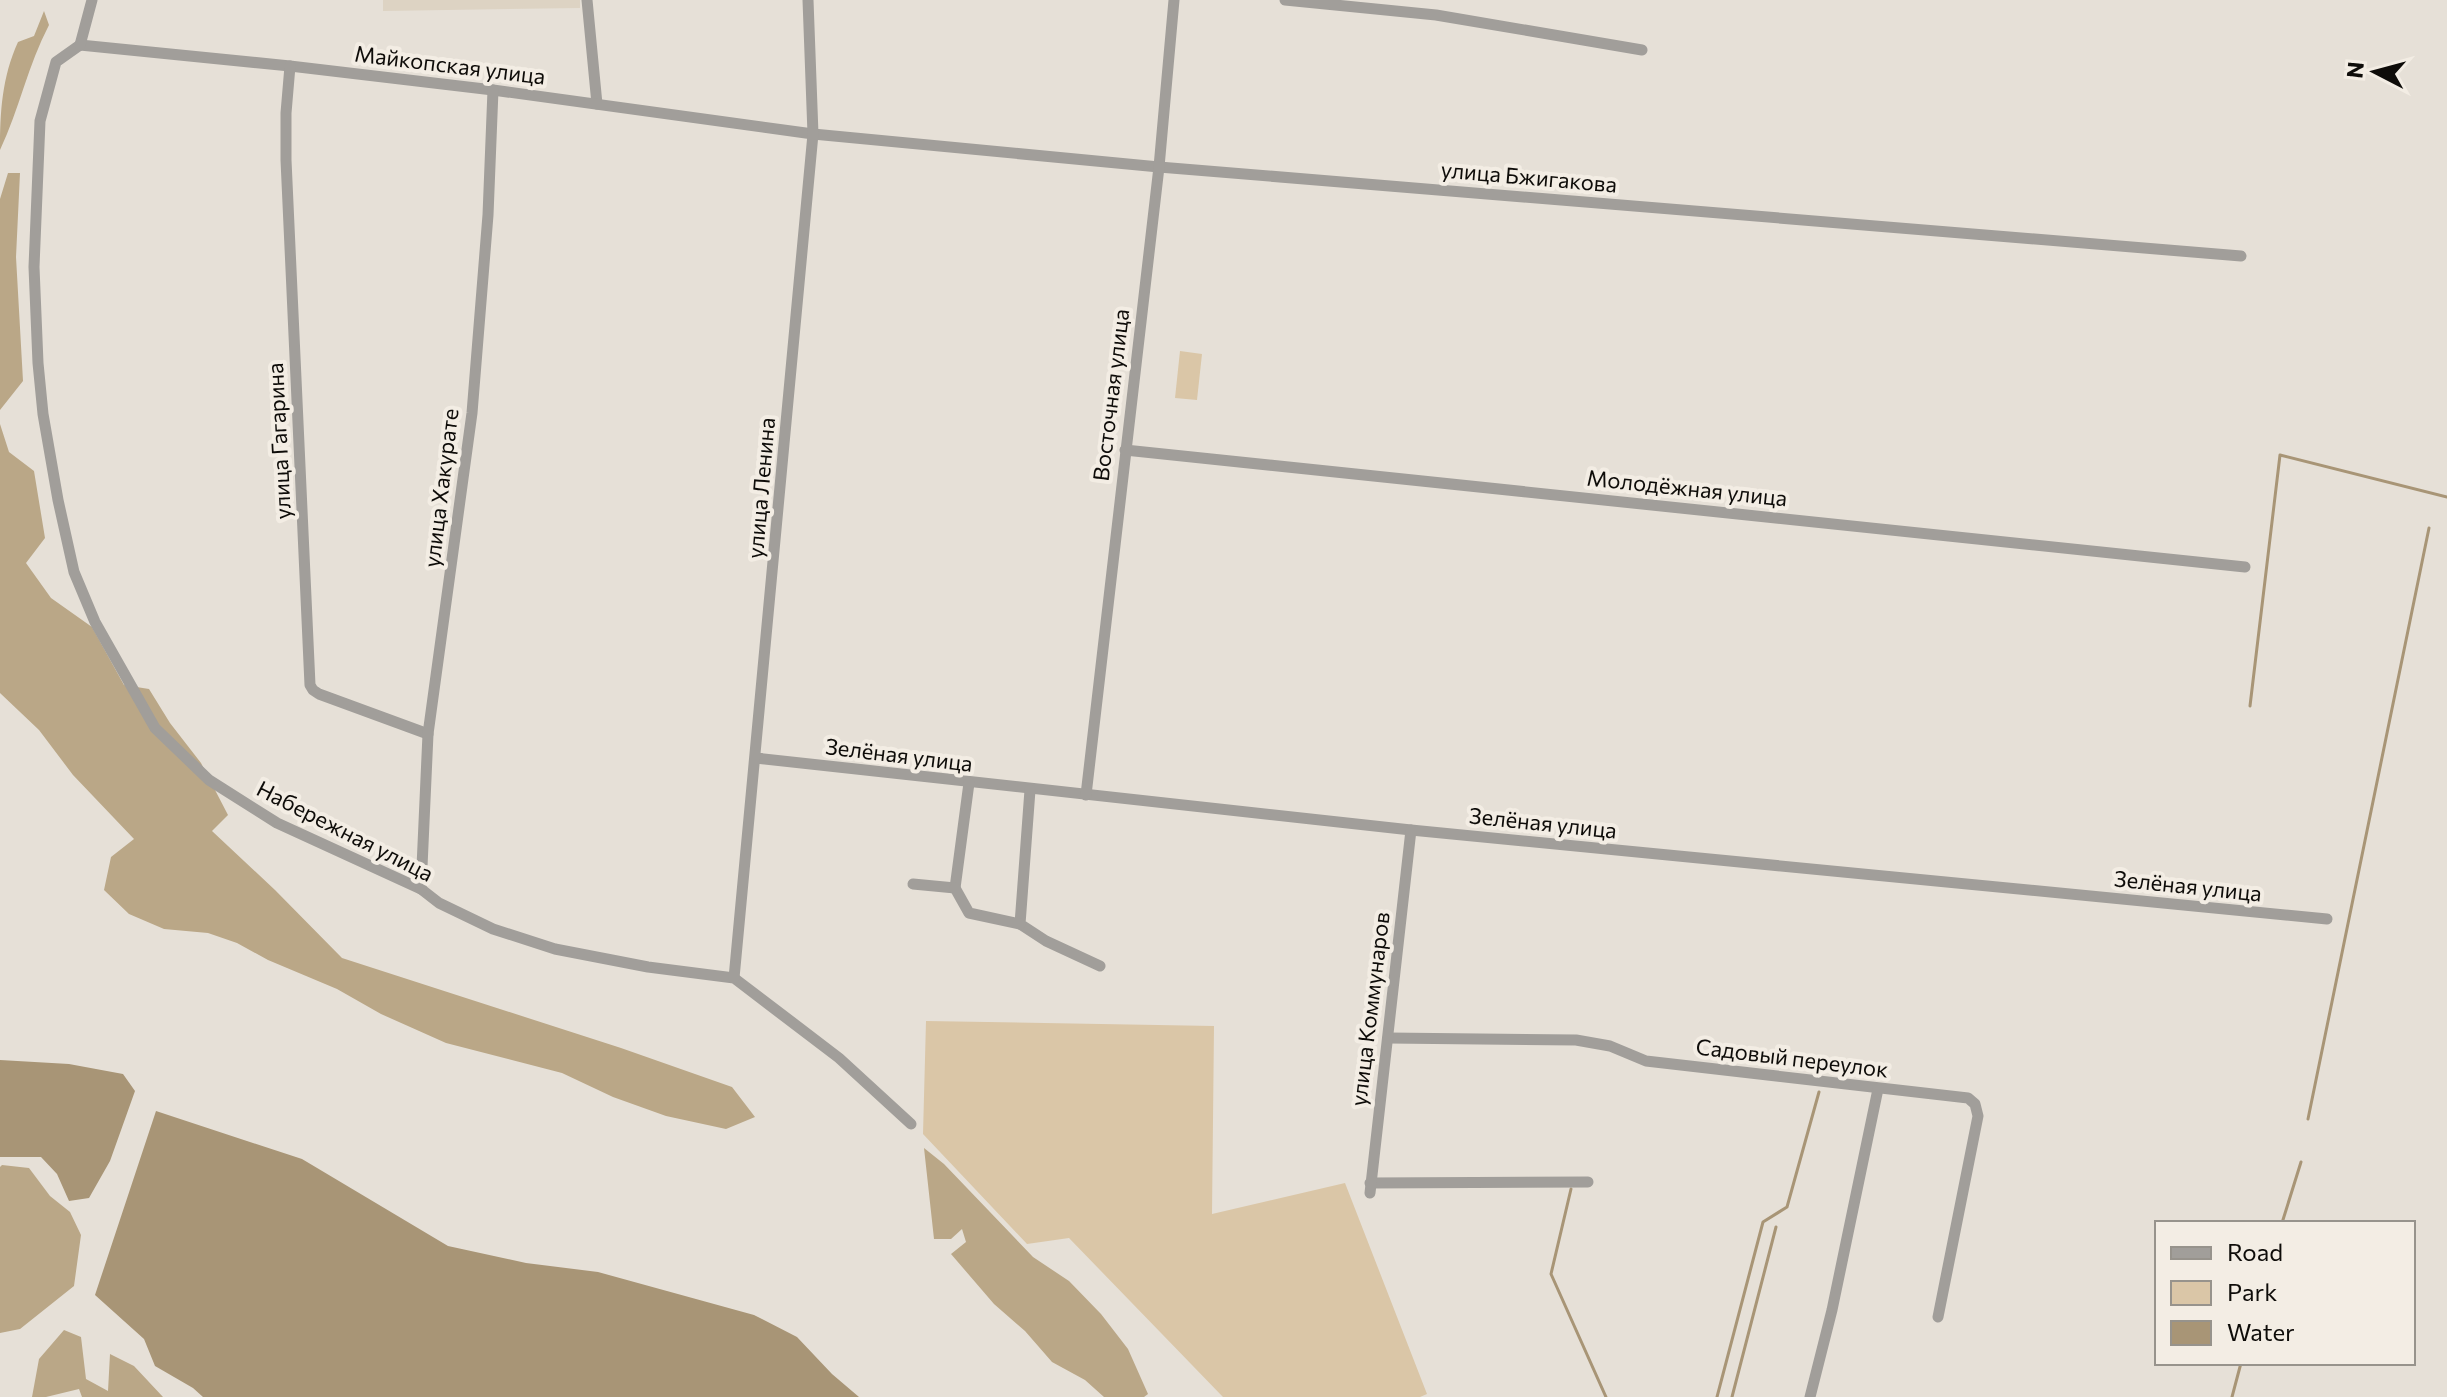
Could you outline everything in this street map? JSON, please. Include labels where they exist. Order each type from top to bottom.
[{"type":"street","points":[[80,45],[92,0]]},
{"type":"street","points":[[587,0],[597,104]]},
{"type":"street","name":"улица Ленина","points":[[734,978],[813,134],[808,0]]},
{"type":"street","name":"Восточная улица","points":[[1086,795],[1159,167],[1174,0]]},
{"type":"street","points":[[1285,0],[1436,15],[1642,50]]},
{"type":"street","name":"Майкопская улица","points":[[80,45],[493,90],[813,134]]},
{"type":"street","name":"Набережная улица","points":[[80,45],[56,62],[40,121],[34,267],[43,414],[74,572],[95,622],[155,728],[209,780],[277,823],[421,889],[439,903],[493,929],[555,949],[648,967],[734,978]]},
{"type":"street","name":"улица Гагарина","points":[[290,66],[286,160],[310,685],[319,694],[428,734]]},
{"type":"street","name":"улица Хакурате","points":[[421,889],[428,734],[472,413],[488,215],[493,90]]},
{"type":"street","name":"улица Бжигакова","points":[[813,134],[1159,167],[2241,256]]},
{"type":"street","name":"Молодёжная улица","points":[[1125,450],[2245,567]]},
{"type":"street","name":"Зелёная улица","points":[[756,758],[1411,830],[2327,919]]},
{"type":"street","points":[[969,783],[955,888],[969,913],[1020,924],[1046,941],[1100,966]]},
{"type":"street","points":[[1020,924],[1030,790]]},
{"type":"street","name":"улица Коммунаров","points":[[1411,830],[1370,1188],[1588,1182]]},
{"type":"street","points":[[913,884],[955,888]]},
{"type":"street","points":[[734,978],[839,1058],[911,1124]]},
{"type":"street","name":"Садовый переулок","points":[[1388,1038],[1576,1040],[1610,1046],[1646,1061],[1968,1098],[1975,1104],[1978,1116],[1938,1317]]},
{"type":"street","points":[[1810,1397],[1832,1310],[1878,1089]]},
{"type":"shaded area","points":[[383,0],[580,0],[580,8],[383,11]]},
{"type":"shaded area","points":[[44,11],[49,25],[0,150],[1,108],[8,68],[18,42],[34,36]]},
{"type":"shaded area","points":[[8,173],[20,173],[16,257],[23,381],[0,410],[0,199]]},
{"type":"shaded area","points":[[0,424],[9,452],[34,471],[45,538],[26,563],[51,598],[92,627],[124,685],[149,689],[201,763],[228,815],[212,831],[342,958],[732,1087],[755,1117],[726,1129],[666,1116],[613,1097],[562,1073],[446,1043],[237,943],[208,933],[164,929],[129,914],[104,890],[111,857],[134,839],[73,775],[39,730],[0,693]]},
{"type":"shaded area","points":[[924,1148],[944,1164],[1033,1257],[1069,1281],[1101,1314],[1128,1349],[1148,1394],[1144,1397],[1104,1397],[1085,1380],[1052,1362],[1025,1331],[994,1304],[951,1254],[966,1242],[962,1229],[951,1239],[934,1239]]},
{"type":"shaded area","points":[[0,1167],[29,1168],[50,1196],[70,1212],[81,1235],[74,1286],[20,1329],[0,1333]]},
{"type":"shaded area","points":[[64,1330],[81,1337],[86,1379],[108,1391],[110,1354],[134,1366],[163,1397],[82,1397],[79,1389],[32,1397],[39,1359]]},
{"type":"green space","points":[[1180,351],[1202,354],[1197,400],[1175,398]]},
{"type":"green space","points":[[926,1021],[1214,1026],[1212,1214],[1345,1183],[1427,1394],[1420,1397],[1223,1397],[1069,1238],[1027,1244],[923,1134]]},
{"type":"water","points":[[0,1060],[69,1064],[123,1074],[135,1091],[110,1161],[89,1198],[69,1201],[57,1174],[41,1157],[0,1157]]},
{"type":"water","points":[[156,1111],[302,1159],[448,1246],[526,1263],[598,1272],[754,1315],[797,1337],[859,1397],[203,1397],[155,1366],[144,1339],[95,1295]]},
{"type":"waterway","points":[[2250,706],[2280,455],[2447,497]]},
{"type":"waterway","points":[[2308,1119],[2429,528]]},
{"type":"waterway","points":[[1717,1397],[1763,1222],[1787,1207],[1819,1092]]},
{"type":"waterway","points":[[2283,1221],[2301,1162]]},
{"type":"waterway","points":[[1571,1189],[1551,1274],[1606,1397]]},
{"type":"waterway","points":[[1732,1397],[1776,1227]]},
{"type":"waterway","points":[[2232,1397],[2240,1365]]}]
